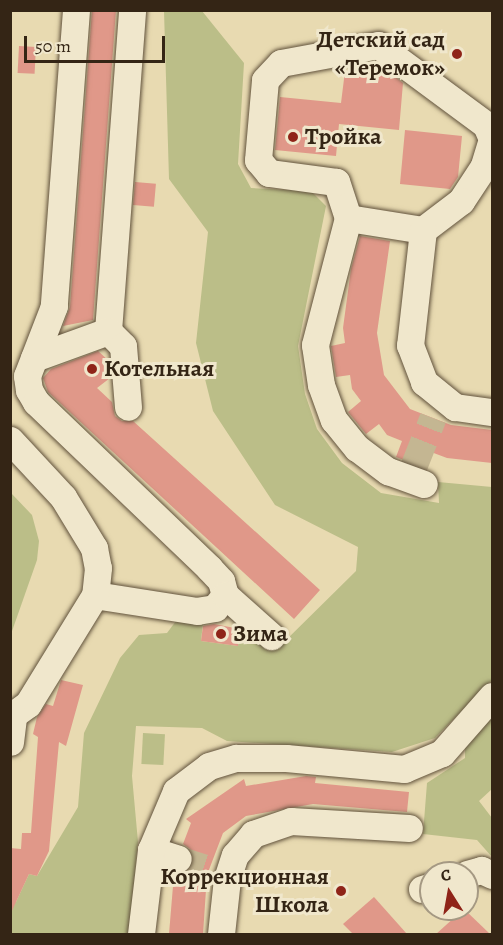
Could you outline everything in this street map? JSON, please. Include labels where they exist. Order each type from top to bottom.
[{"type":"street","points":[[76,10],[54,306],[27,376],[36,402],[209,568],[221,581],[225,595],[271,636]]},
{"type":"street","points":[[128,407],[123,346],[108,331],[132,10]]},
{"type":"street","points":[[416,476],[388,471],[357,448],[334,420],[321,384],[315,345],[348,218],[336,182],[269,172],[258,160],[265,80],[281,63],[378,45],[485,115],[492,140],[484,166],[461,201],[423,230],[410,345],[424,382],[438,407],[492,412]]},
{"type":"street","points":[[348,218],[423,230]]},
{"type":"street","points":[[34,358],[108,331]]},
{"type":"street","points":[[10,440],[63,497],[94,548],[98,568],[95,595],[28,704],[11,725]]},
{"type":"street","points":[[95,595],[197,611],[215,608],[225,595]]},
{"type":"street","points":[[141,934],[151,850],[176,791],[208,766],[236,758],[286,759],[404,769],[442,753],[492,696]]},
{"type":"street","points":[[221,934],[218,874],[253,834],[291,821],[409,828]]},
{"type":"street","points":[[151,850],[178,859]]},
{"type":"green space","points":[[164,11],[202,11],[244,63],[238,164],[251,188],[311,191],[326,206],[298,346],[305,394],[317,429],[342,463],[381,493],[439,503],[438,482],[492,487],[492,680],[435,738],[392,752],[227,741],[202,728],[136,726],[132,776],[138,842],[129,934],[11,934],[10,901],[16,902],[29,874],[37,876],[78,807],[84,733],[120,658],[139,635],[167,633],[179,617],[203,623],[201,641],[238,646],[240,628],[280,646],[356,571],[358,547],[275,505],[213,411],[196,343],[208,232],[169,179]]},
{"type":"green space","points":[[11,493],[32,515],[39,541],[37,560],[11,634]]},
{"type":"green space","points":[[492,709],[492,789],[479,801],[492,818],[492,857],[477,840],[423,834],[427,783],[465,758],[465,738]]},
{"type":"green space","points":[[143,733],[165,734],[163,765],[141,764]]},
{"type":"building","points":[[92,10],[116,10],[93,320],[63,326],[70,307]]},
{"type":"building","points":[[19,46],[36,47],[35,74],[18,73]]},
{"type":"building","points":[[345,71],[393,75],[403,83],[399,130],[339,124],[336,156],[275,150],[280,97],[341,103]]},
{"type":"building","points":[[405,130],[462,136],[458,177],[450,189],[400,184]]},
{"type":"building","points":[[135,182],[156,184],[154,207],[133,205]]},
{"type":"building","points":[[360,236],[390,241],[377,333],[384,375],[410,409],[451,425],[492,430],[492,463],[447,458],[431,452],[425,468],[396,457],[402,441],[387,435],[379,424],[366,434],[348,412],[361,401],[352,389],[350,375],[336,377],[331,346],[345,343],[343,328],[351,269]]},
{"type":"building","points":[[98,351],[108,360],[105,373],[110,378],[97,388],[112,402],[115,416],[122,421],[133,421],[320,590],[294,619],[48,392],[43,378],[51,369]]},
{"type":"building","name":"Зима","points":[[214,624],[240,629],[238,646],[201,641],[203,626]]},
{"type":"building","points":[[61,680],[83,685],[66,746],[59,742],[49,851],[37,876],[29,874],[10,915],[10,848],[21,849],[22,833],[31,833],[38,737],[33,734],[37,717],[46,704],[53,706]]},
{"type":"building","points":[[306,776],[316,777],[315,783],[409,792],[407,812],[313,804],[246,816],[223,833],[207,875],[203,934],[169,934],[173,886],[168,885],[172,874],[182,874],[193,863],[190,849],[183,844],[191,823],[186,819],[244,779],[246,786]]},
{"type":"building","points":[[374,897],[407,934],[353,934],[343,924]]},
{"type":"building","points":[[451,921],[476,921],[490,934],[436,934]]},
{"type":"tunnel","points":[[414,466],[433,418]]},
{"type":"tunnel","points":[[178,859],[209,869]]},
{"type":"place","name":"Детский сад «Теремок»","points":[[457,54]]},
{"type":"place","name":"Тройка","points":[[293,137]]},
{"type":"place","name":"Котельная","points":[[92,369]]},
{"type":"place","name":"Зима","points":[[221,634]]},
{"type":"place","name":"Коррекционная Школа","points":[[341,891]]}]
